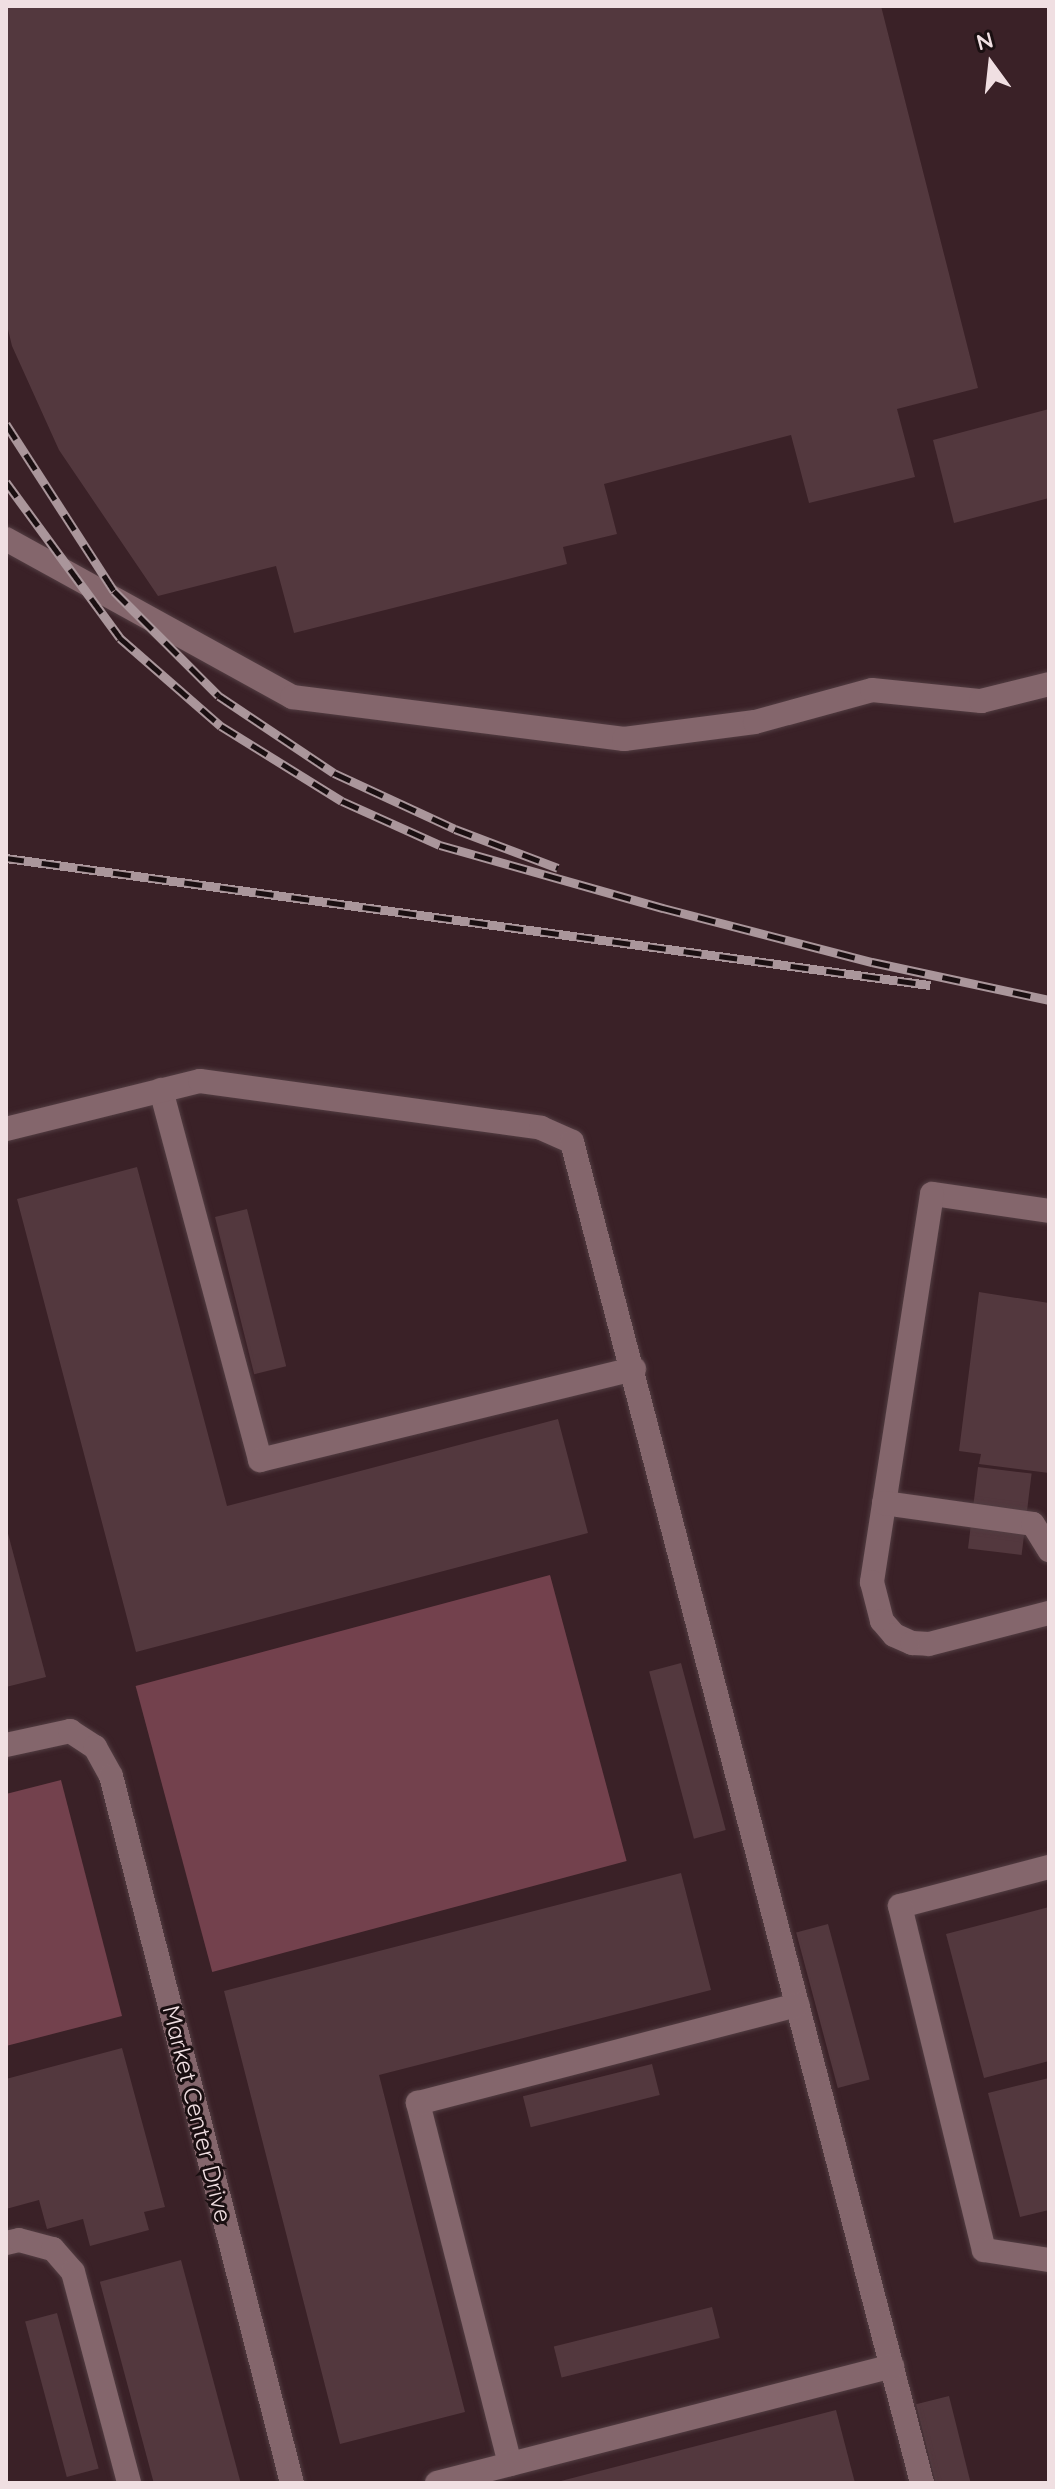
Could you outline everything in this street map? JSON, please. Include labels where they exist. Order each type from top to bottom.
[{"type":"street","points":[[6,539],[292,697],[624,739],[755,722],[872,690],[981,701],[1049,684]]},
{"type":"street","points":[[6,1129],[161,1090],[217,1082],[561,1134],[579,1153],[922,2483]]},
{"type":"street","points":[[161,1090],[260,1460],[634,1369]]},
{"type":"street","points":[[1049,1211],[932,1194],[884,1503],[873,1602],[894,1635],[929,1644],[1049,1613]]},
{"type":"street","points":[[884,1503],[1033,1524],[1049,1550]]},
{"type":"street","name":"Market Center Drive","points":[[6,1745],[70,1731],[95,1747],[111,1776],[292,2483]]},
{"type":"street","points":[[1049,1867],[900,1906],[984,2250],[1049,2260]]},
{"type":"street","points":[[510,2464],[418,2103],[798,2005]]},
{"type":"street","points":[[6,2243],[36,2242],[53,2249],[73,2272],[129,2483]]},
{"type":"street","points":[[437,2483],[892,2366]]},
{"type":"shaded area","points":[[550,1575],[627,1861],[212,1972],[136,1686]]},
{"type":"shaded area","points":[[61,1780],[122,2016],[6,2046],[6,1794]]},
{"type":"building","points":[[6,6],[881,6],[978,388],[897,409],[915,477],[809,503],[791,435],[604,484],[617,534],[563,547],[567,564],[294,633],[276,566],[158,596],[59,450],[12,346],[6,321]]},
{"type":"building","points":[[1049,409],[1049,498],[954,523],[933,440]]},
{"type":"building","points":[[137,1167],[227,1506],[558,1419],[588,1533],[136,1652],[17,1199]]},
{"type":"building","points":[[247,1209],[286,1366],[254,1374],[215,1217]]},
{"type":"building","points":[[979,1292],[1049,1303],[1049,1473],[979,1464],[981,1454],[959,1451]]},
{"type":"building","points":[[978,1467],[1032,1474],[1022,1555],[968,1548]]},
{"type":"building","points":[[6,1526],[46,1677],[6,1687]]},
{"type":"building","points":[[681,1663],[726,1830],[694,1839],[649,1672]]},
{"type":"building","points":[[681,1873],[711,1990],[379,2075],[465,2412],[340,2444],[224,1991]]},
{"type":"building","points":[[1049,1907],[1049,2061],[984,2078],[946,1934]]},
{"type":"building","points":[[828,1924],[870,2080],[838,2088],[796,1933]]},
{"type":"building","points":[[122,2048],[165,2207],[144,2212],[149,2230],[90,2246],[83,2219],[47,2229],[39,2200],[6,2209],[6,2079]]},
{"type":"building","points":[[652,2064],[660,2095],[531,2127],[523,2096]]},
{"type":"building","points":[[1049,2078],[1049,2210],[1020,2217],[988,2093]]},
{"type":"building","points":[[181,2260],[241,2482],[154,2483],[100,2282]]},
{"type":"building","points":[[712,2307],[720,2338],[562,2377],[554,2346]]},
{"type":"building","points":[[57,2313],[99,2469],[67,2477],[25,2322]]},
{"type":"building","points":[[949,2396],[971,2483],[936,2483],[916,2404]]},
{"type":"building","points":[[836,2410],[855,2483],[557,2483],[557,2482]]},
{"type":"railway","points":[[6,424],[114,591],[219,696],[334,773],[455,829],[558,868]]},
{"type":"railway","points":[[6,482],[120,638],[221,726],[342,801],[440,845],[663,908],[872,962],[1049,1000]]},
{"type":"railway","points":[[6,858],[930,985]]}]
